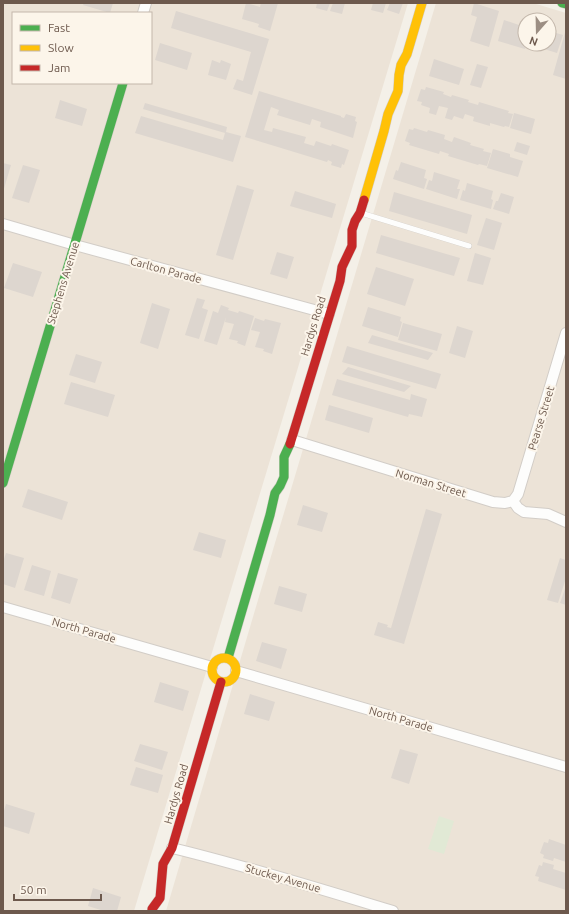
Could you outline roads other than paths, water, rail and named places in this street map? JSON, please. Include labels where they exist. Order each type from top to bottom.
[{"type":"street","name":"Hardys Road","points":[[228,658],[270,515],[275,493],[284,477],[284,457],[292,440],[340,281],[342,267],[352,246],[352,230],[360,213],[388,114],[398,91],[401,65],[407,54],[422,3]]},
{"type":"street","points":[[562,3],[566,4]]},
{"type":"street","name":"Stephens Avenue","points":[[3,483],[123,84]]},
{"type":"street","name":"Carlton Parade","points":[[3,224],[330,314]]},
{"type":"street","name":"Pearse Street","points":[[513,500],[518,494],[566,333]]},
{"type":"street","name":"Norman Street","points":[[292,440],[493,502],[505,503],[513,500]]},
{"type":"street","points":[[513,500],[518,508],[524,512],[548,514],[566,522]]},
{"type":"street","name":"North Parade","points":[[3,607],[212,667]]},
{"type":"street","points":[[221,658],[228,658],[233,661],[236,666],[234,678],[221,682],[212,674],[212,667],[215,661],[221,658]]},
{"type":"street","name":"North Parade","points":[[236,672],[566,767]]},
{"type":"street","name":"Hardys Road","points":[[152,911],[160,898],[163,864],[172,848],[221,682]]},
{"type":"street","name":"Stuckey Avenue","points":[[172,848],[263,872],[393,911]]},
{"type":"lane","points":[[360,213],[469,246]]}]
